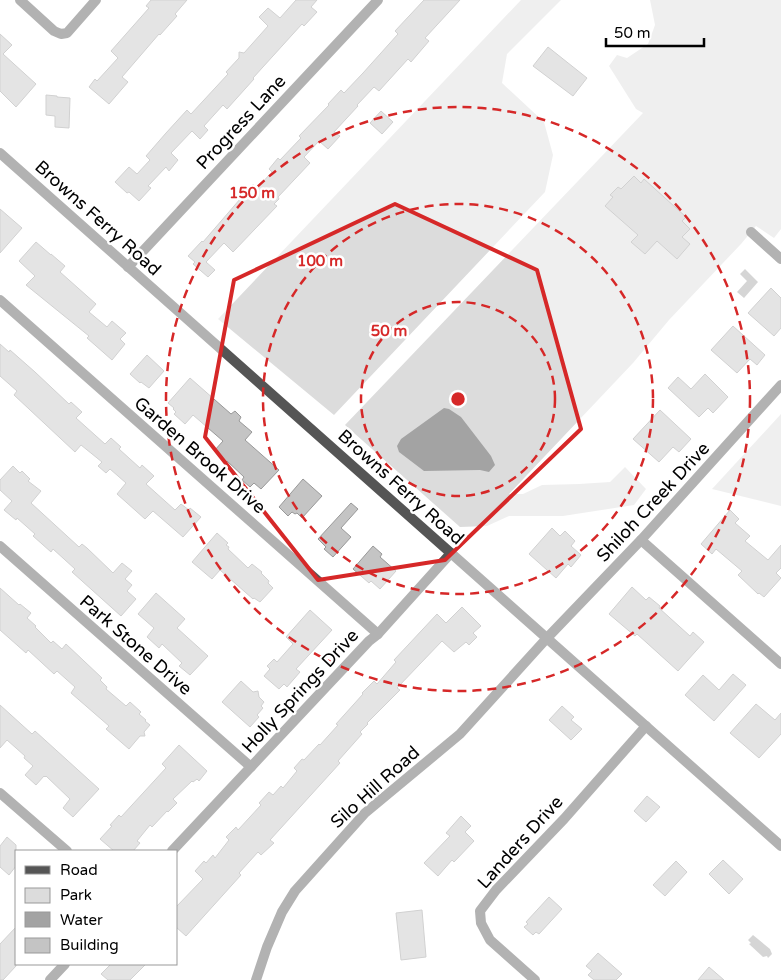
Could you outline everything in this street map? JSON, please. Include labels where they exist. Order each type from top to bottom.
[{"type":"street","points":[[20,0],[54,31],[61,34],[67,33],[96,0]]},
{"type":"street","name":"Progress Lane","points":[[128,266],[378,0]]},
{"type":"street","name":"Browns Ferry Road","points":[[0,153],[781,846]]},
{"type":"street","points":[[751,232],[781,259]]},
{"type":"street","name":"Garden Brook Drive","points":[[0,300],[378,634]]},
{"type":"street","name":"Shiloh Creek Drive","points":[[547,638],[641,540],[781,385]]},
{"type":"street","points":[[641,540],[781,664]]},
{"type":"street","name":"Park Stone Drive","points":[[0,546],[250,768]]},
{"type":"street","name":"Holly Springs Drive","points":[[173,850],[369,641],[378,634],[451,553]]},
{"type":"street","name":"Silo Hill Road","points":[[256,980],[267,947],[282,912],[295,891],[365,813],[460,734],[547,638]]},
{"type":"street","name":"Landers Drive","points":[[535,980],[490,940],[481,922],[480,911],[496,890],[564,819],[646,726]]},
{"type":"street","points":[[0,793],[66,850]]},
{"type":"street","points":[[50,980],[64,965]]},
{"type":"highlighted area","points":[[395,204],[537,270],[581,429],[445,560],[318,580],[205,437],[234,280]]},
{"type":"green space","points":[[521,0],[561,0],[507,54],[502,83],[544,122],[553,155],[545,192],[334,415],[218,319]]},
{"type":"green space","points":[[650,0],[781,0],[781,229],[774,238],[756,226],[669,320],[633,363],[509,494],[523,494],[542,485],[610,482],[625,467],[646,489],[634,505],[563,516],[509,516],[487,526],[460,527],[345,425],[643,113],[636,109],[609,66],[617,55],[627,58],[648,44],[655,25]]},
{"type":"green space","points":[[781,414],[781,506],[712,489]]},
{"type":"water","points":[[745,269],[758,282],[744,298],[737,292],[747,281],[740,274]]},
{"type":"water","points":[[444,408],[461,417],[491,456],[495,465],[489,472],[480,470],[424,471],[399,452],[397,446],[401,439]]},
{"type":"water","points":[[753,935],[770,949],[772,954],[768,958],[767,956],[763,957],[749,944],[751,943],[748,940]]},
{"type":"building","points":[[151,0],[187,0],[175,14],[177,16],[122,77],[128,82],[109,104],[89,87],[118,58],[111,51],[149,8],[146,6]]},
{"type":"building","points":[[296,0],[317,0],[311,7],[317,12],[304,26],[302,24],[227,109],[223,105],[204,126],[208,130],[200,139],[192,131],[171,153],[178,160],[169,171],[166,167],[148,186],[151,188],[139,201],[115,182],[129,167],[137,174],[150,160],[146,156],[166,133],[187,110],[191,114],[228,74],[226,72],[239,58],[239,52],[244,53],[268,26],[259,17],[268,8],[280,18]]},
{"type":"building","points":[[424,0],[460,0],[425,38],[429,41],[411,62],[408,59],[379,91],[374,87],[357,105],[334,132],[340,136],[328,149],[319,141],[304,157],[310,163],[278,197],[279,199],[274,204],[277,206],[233,252],[224,243],[206,262],[215,270],[208,277],[193,264],[195,262],[188,256],[203,242],[253,184],[257,188],[272,172],[269,169],[278,158],[280,160],[301,138],[299,136],[341,90],[344,93],[363,73],[398,34],[395,31]]},
{"type":"building","points":[[0,34],[12,45],[3,54],[36,84],[16,107],[0,91]]},
{"type":"building","points":[[548,47],[587,78],[573,96],[533,66]]},
{"type":"building","points":[[46,95],[70,98],[69,128],[55,127],[55,116],[46,115]]},
{"type":"building","points":[[381,111],[393,122],[382,134],[370,123]]},
{"type":"building","points":[[634,176],[641,183],[644,179],[686,217],[682,221],[690,229],[682,237],[690,244],[677,259],[657,241],[645,254],[631,242],[638,235],[605,206],[613,197],[610,195],[618,187],[621,189]]},
{"type":"building","points":[[0,209],[22,228],[0,253]]},
{"type":"building","points":[[36,242],[65,266],[60,272],[96,304],[89,312],[107,327],[112,321],[126,333],[120,339],[125,344],[112,360],[87,338],[89,336],[26,285],[35,276],[19,261]]},
{"type":"building","points":[[771,288],[781,298],[781,328],[774,336],[748,313]]},
{"type":"building","points":[[733,326],[765,355],[757,365],[750,359],[737,373],[711,350]]},
{"type":"building","points":[[0,344],[9,352],[10,350],[69,404],[71,402],[82,412],[76,418],[105,444],[111,438],[121,447],[119,449],[140,468],[142,465],[154,476],[146,484],[175,510],[181,504],[189,510],[190,508],[201,517],[183,537],[153,511],[145,519],[117,494],[126,483],[110,469],[106,473],[98,466],[102,462],[81,445],[75,452],[14,395],[17,391],[0,376]]},
{"type":"building","points":[[147,355],[164,371],[149,388],[130,374]]},
{"type":"building","points":[[705,374],[728,397],[713,413],[708,408],[699,417],[668,388],[678,377],[691,389]]},
{"type":"building","points":[[190,378],[231,414],[235,411],[241,417],[239,421],[252,432],[245,440],[279,470],[261,489],[254,483],[250,487],[242,480],[244,477],[214,451],[223,441],[193,415],[185,424],[174,414],[176,412],[174,408],[168,403]]},
{"type":"building","points":[[660,410],[691,439],[679,452],[673,447],[659,462],[633,439]]},
{"type":"building","points":[[13,466],[20,473],[22,471],[30,479],[28,481],[41,491],[31,503],[79,547],[82,544],[113,573],[122,563],[132,571],[125,579],[132,585],[127,591],[136,599],[121,616],[72,572],[75,569],[53,549],[51,552],[33,536],[35,534],[17,518],[16,520],[4,510],[12,501],[0,490],[0,480]]},
{"type":"building","points":[[303,479],[322,496],[302,518],[297,513],[292,512],[288,516],[279,507]]},
{"type":"building","points":[[351,503],[358,509],[341,528],[351,537],[333,557],[324,549],[326,547],[318,539]]},
{"type":"building","points":[[730,510],[739,519],[735,523],[750,536],[745,541],[768,560],[781,545],[781,568],[776,573],[781,578],[764,597],[758,594],[738,575],[742,571],[716,549],[712,554],[701,544]]},
{"type":"building","points":[[552,528],[560,536],[565,531],[575,541],[571,546],[581,555],[571,567],[568,564],[556,578],[529,554]]},
{"type":"building","points":[[217,533],[228,543],[226,545],[229,547],[228,549],[248,568],[252,564],[269,581],[268,583],[273,588],[260,602],[253,599],[220,570],[212,579],[192,562]]},
{"type":"building","points":[[373,546],[382,554],[380,557],[396,571],[380,589],[371,581],[369,583],[353,569]]},
{"type":"building","points":[[632,587],[646,600],[649,597],[660,606],[659,608],[690,636],[693,632],[704,642],[678,671],[637,634],[635,636],[609,614]]},
{"type":"building","points":[[0,588],[31,613],[27,618],[51,643],[53,641],[62,649],[66,644],[102,678],[100,680],[107,687],[106,689],[126,706],[130,702],[141,712],[139,714],[150,725],[144,732],[145,736],[140,736],[129,749],[106,729],[109,726],[71,693],[75,687],[57,671],[54,674],[28,650],[26,653],[0,630]]},
{"type":"building","points":[[156,593],[185,619],[177,628],[208,656],[190,675],[179,666],[182,663],[162,644],[159,648],[147,637],[154,628],[138,614]]},
{"type":"building","points":[[462,607],[481,626],[473,633],[477,637],[469,645],[466,642],[454,652],[442,641],[397,688],[400,690],[367,723],[360,732],[362,734],[338,761],[340,763],[270,840],[274,843],[261,855],[258,852],[239,873],[241,875],[186,936],[178,929],[178,905],[203,879],[195,871],[213,855],[215,858],[229,840],[226,837],[236,827],[238,830],[261,805],[259,803],[269,792],[273,795],[281,786],[283,788],[297,771],[294,768],[320,745],[362,693],[374,681],[377,684],[396,662],[394,660],[437,614],[446,623]]},
{"type":"building","points":[[310,610],[332,630],[296,669],[300,672],[287,687],[284,684],[279,689],[264,676],[270,669],[267,666],[274,659],[277,662],[293,644],[286,637]]},
{"type":"building","points":[[733,674],[746,685],[714,721],[685,695],[703,675],[719,690]]},
{"type":"building","points":[[241,681],[253,692],[258,691],[259,697],[264,702],[261,706],[263,708],[257,715],[259,717],[250,727],[222,702]]},
{"type":"building","points":[[756,704],[775,720],[781,713],[781,734],[759,758],[730,733]]},
{"type":"building","points":[[0,705],[32,734],[35,731],[99,789],[73,817],[63,808],[70,799],[46,776],[36,785],[25,775],[33,766],[24,758],[25,756],[7,740],[0,748]]},
{"type":"building","points":[[562,706],[574,717],[571,720],[582,729],[571,740],[549,720]]},
{"type":"building","points":[[179,745],[207,771],[199,781],[197,779],[192,781],[173,799],[177,803],[152,827],[150,825],[137,841],[140,843],[134,850],[113,850],[100,839],[119,815],[121,817],[166,768],[162,764]]},
{"type":"building","points":[[647,796],[660,807],[646,822],[634,811]]},
{"type":"building","points":[[461,816],[471,826],[465,832],[474,841],[454,862],[452,860],[438,876],[424,863],[450,836],[446,833]]},
{"type":"building","points":[[7,837],[16,845],[15,867],[9,875],[0,867],[0,846]]},
{"type":"building","points":[[723,860],[743,879],[729,894],[709,874]]},
{"type":"building","points":[[676,861],[687,872],[665,896],[653,885]]},
{"type":"building","points":[[549,897],[562,909],[539,934],[536,932],[533,935],[524,927],[528,924],[526,922]]},
{"type":"building","points":[[422,910],[426,957],[401,960],[396,913]]},
{"type":"building","points":[[15,928],[16,966],[3,980],[0,980],[0,944]]},
{"type":"building","points":[[598,953],[622,974],[616,980],[594,980],[588,975],[592,971],[586,966]]},
{"type":"building","points":[[110,965],[145,965],[130,980],[108,980],[101,974]]},
{"type":"building","points":[[709,967],[724,980],[698,980]]}]
